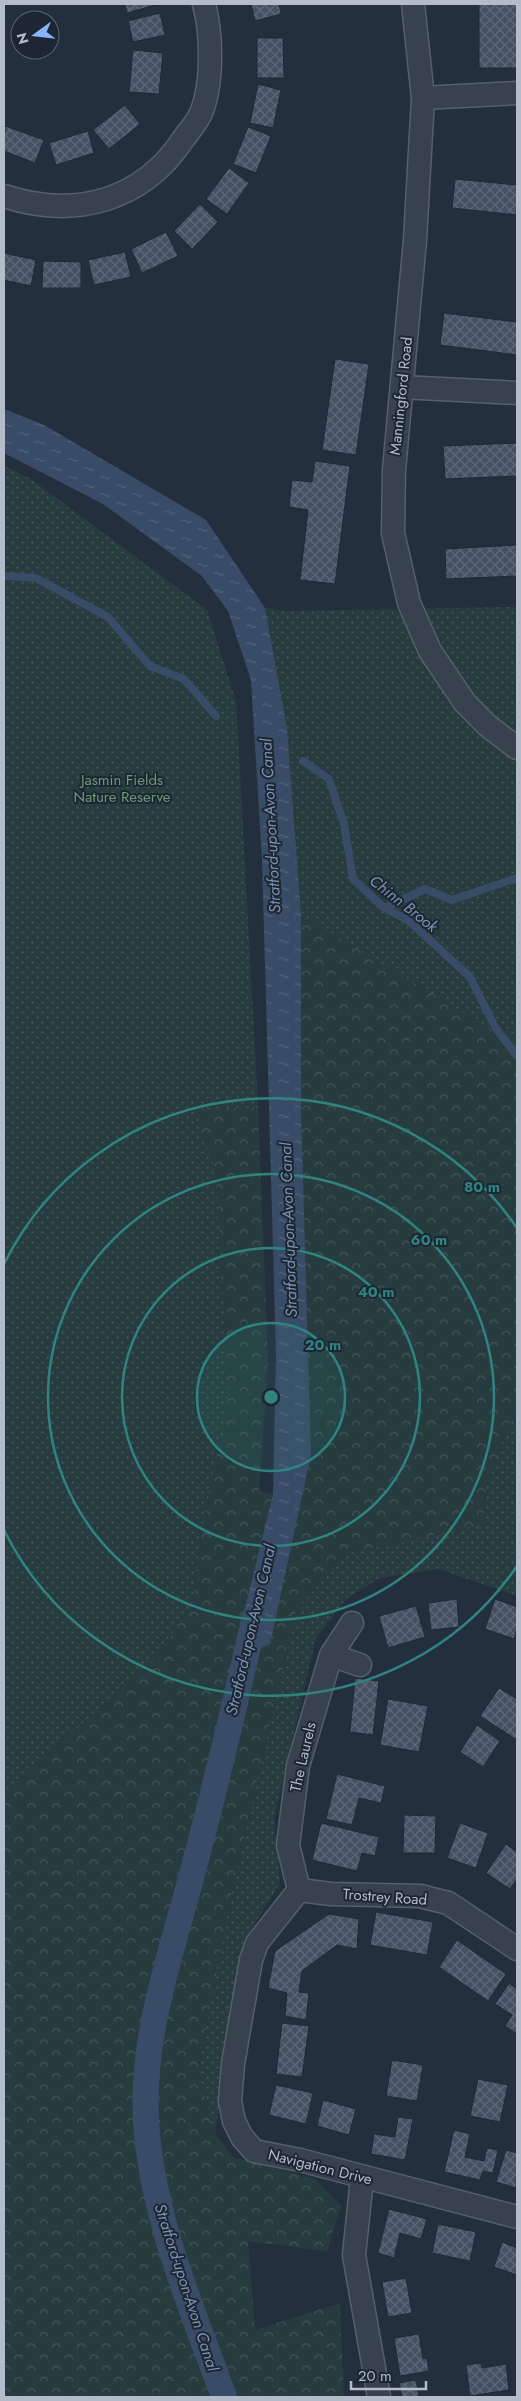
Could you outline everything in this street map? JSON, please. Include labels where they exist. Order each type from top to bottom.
[{"type":"street","points":[[4,196],[22,202],[72,207],[97,203],[128,191],[157,172],[179,146],[201,113],[211,44],[204,4]]},
{"type":"street","name":"Manningford Road","points":[[412,4],[424,98],[416,226],[394,470],[393,534],[409,603],[430,651],[465,703],[488,726],[517,748]]},
{"type":"street","points":[[424,98],[517,93]]},
{"type":"street","points":[[402,387],[517,393]]},
{"type":"street","name":"The Laurels","points":[[299,1890],[288,1845],[298,1766],[331,1655],[352,1623]]},
{"type":"street","points":[[331,1655],[360,1666]]},
{"type":"street","name":"Trostrey Road","points":[[299,1890],[331,1894],[420,1896],[448,1903],[517,1949]]},
{"type":"street","name":"Navigation Drive","points":[[299,1890],[257,1942],[251,1960],[233,2064],[230,2101],[234,2120],[242,2137],[254,2151],[300,2160],[362,2178],[454,2199],[517,2217]]},
{"type":"street","points":[[362,2178],[354,2255],[379,2397]]},
{"type":"green space","name":"Jasmin Fields Nature Reserve","points":[[4,466],[29,478],[207,610],[236,702],[258,1108],[268,1360],[259,1491],[273,1494],[233,1660],[270,1643],[301,1111],[301,914],[287,728],[265,608],[517,839],[517,1404],[485,1489],[484,1524],[344,1554],[296,1611],[231,1897],[198,2071],[215,2133],[233,2157],[315,2179],[341,2206],[327,2251],[248,2241],[255,2330],[340,2303],[344,2397],[4,2397],[4,1792],[153,1662],[193,1602],[202,1528],[193,1109]]},
{"type":"green space","name":"Jasmin Fields Nature Reserve","points":[[4,466],[29,478],[207,610],[236,702],[258,1108],[193,1109],[216,1171],[228,1397],[202,1528],[193,1602],[153,1662],[4,1792]]},
{"type":"green space","points":[[517,607],[517,1045],[301,915],[287,728],[265,608],[286,611]]},
{"type":"green space","points":[[517,1404],[517,1596],[438,1569],[380,1578],[346,1599],[316,1638],[274,1818],[280,1884],[244,1940],[215,2133],[198,2071],[231,1897],[296,1611],[344,1554],[484,1524],[485,1489]]},
{"type":"water","points":[[4,409],[44,425],[206,520],[265,608],[287,728],[301,915],[301,1111],[311,1455],[270,1644],[232,1661],[273,1494],[276,1354],[262,859],[251,680],[228,611],[202,576],[103,504],[4,453]]},
{"type":"building","points":[[125,4],[159,4],[127,13]]},
{"type":"building","points":[[251,4],[279,4],[281,14],[255,21]]},
{"type":"building","points":[[479,4],[517,4],[517,68],[479,68]]},
{"type":"building","points":[[160,13],[165,35],[133,42],[128,21]]},
{"type":"building","points":[[257,38],[283,38],[284,78],[257,78]]},
{"type":"building","points":[[133,50],[163,53],[159,94],[129,92]]},
{"type":"building","points":[[258,84],[281,90],[273,128],[250,123]]},
{"type":"building","points":[[125,105],[140,124],[109,149],[93,130]]},
{"type":"building","points":[[5,126],[44,140],[35,163],[4,151]]},
{"type":"building","points":[[248,127],[271,136],[256,173],[233,164]]},
{"type":"building","points":[[88,131],[94,153],[56,165],[49,143]]},
{"type":"building","points":[[229,168],[249,183],[227,214],[206,199]]},
{"type":"building","points":[[455,179],[517,185],[517,215],[452,208]]},
{"type":"building","points":[[200,204],[218,222],[192,249],[174,231]]},
{"type":"building","points":[[166,232],[178,256],[142,273],[131,249]]},
{"type":"building","points":[[125,252],[131,277],[94,285],[88,260]]},
{"type":"building","points":[[4,253],[36,260],[31,286],[4,280]]},
{"type":"building","points":[[43,261],[81,262],[81,288],[42,288]]},
{"type":"building","points":[[444,313],[517,322],[517,355],[440,345]]},
{"type":"building","points":[[335,359],[369,364],[356,455],[322,450]]},
{"type":"building","points":[[517,443],[517,476],[445,479],[443,446]]},
{"type":"building","points":[[315,461],[350,466],[335,584],[300,580],[308,510],[289,507],[292,480],[312,482]]},
{"type":"building","points":[[517,545],[517,576],[446,579],[445,549]]},
{"type":"building","points":[[457,1599],[459,1627],[431,1630],[428,1603]]},
{"type":"building","points":[[495,1599],[517,1607],[517,1628],[514,1639],[485,1629]]},
{"type":"building","points":[[416,1606],[425,1637],[388,1648],[379,1616]]},
{"type":"building","points":[[355,1678],[379,1681],[373,1735],[350,1732]]},
{"type":"building","points":[[499,1688],[517,1699],[517,1740],[480,1716]]},
{"type":"building","points":[[388,1699],[428,1706],[419,1752],[380,1745]]},
{"type":"building","points":[[477,1725],[500,1741],[483,1767],[460,1752]]},
{"type":"building","points":[[337,1774],[385,1786],[381,1803],[359,1798],[352,1825],[326,1819]]},
{"type":"building","points":[[404,1815],[436,1816],[435,1853],[403,1853]]},
{"type":"building","points":[[321,1823],[379,1837],[375,1856],[362,1853],[357,1871],[312,1860]]},
{"type":"building","points":[[460,1823],[488,1833],[476,1868],[447,1858]]},
{"type":"building","points":[[506,1844],[517,1852],[517,1879],[510,1889],[486,1873]]},
{"type":"building","points":[[376,1912],[433,1922],[427,1955],[370,1945]]},
{"type":"building","points":[[329,1914],[359,1919],[357,1949],[337,1945],[302,1971],[299,1992],[309,1993],[306,2020],[285,2016],[287,1993],[268,1988],[275,1951]]},
{"type":"building","points":[[457,1940],[506,1974],[488,2001],[439,1967]]},
{"type":"building","points":[[509,1983],[517,1989],[517,2034],[505,2026],[512,2015],[495,2004]]},
{"type":"building","points":[[282,2023],[309,2026],[302,2077],[276,2074]]},
{"type":"building","points":[[392,2060],[423,2065],[417,2101],[386,2096]]},
{"type":"building","points":[[478,2079],[508,2085],[500,2122],[470,2116]]},
{"type":"building","points":[[276,2085],[313,2093],[306,2124],[269,2115]]},
{"type":"building","points":[[323,2100],[356,2109],[349,2135],[317,2126]]},
{"type":"building","points":[[398,2117],[413,2119],[405,2160],[371,2154],[374,2134],[395,2137]]},
{"type":"building","points":[[454,2130],[470,2134],[465,2157],[484,2161],[487,2148],[498,2150],[493,2173],[483,2171],[480,2180],[444,2172]]},
{"type":"building","points":[[506,2150],[517,2153],[516,2188],[496,2182]]},
{"type":"building","points":[[389,2209],[427,2219],[421,2239],[400,2233],[394,2258],[378,2253]]},
{"type":"building","points":[[438,2224],[476,2232],[470,2261],[432,2253]]},
{"type":"building","points":[[502,2242],[517,2248],[517,2275],[494,2267]]},
{"type":"building","points":[[406,2278],[412,2313],[388,2317],[382,2282]]},
{"type":"building","points":[[419,2334],[423,2359],[427,2358],[429,2371],[400,2376],[394,2338]]},
{"type":"building","points":[[481,2363],[482,2368],[506,2364],[509,2390],[470,2396],[466,2365]]},
{"type":"building","points":[[416,2380],[419,2397],[402,2397],[399,2383]]},
{"type":"waterway","name":"Chinn Brook","points":[[4,576],[36,578],[108,617],[150,666],[184,679],[216,716]]},
{"type":"waterway","name":"Chinn Brook","points":[[303,761],[329,779],[344,824],[353,879],[384,908],[408,920],[470,977],[495,1027],[517,1056]]},
{"type":"waterway","points":[[384,908],[425,889],[452,900],[517,878]]},
{"type":"waterway","name":"Stratford-upon-Avon Canal","points":[[224,2397],[188,2301],[158,2202],[147,2135],[145,2101],[147,2068],[158,2001],[209,1809],[254,1620]]}]
